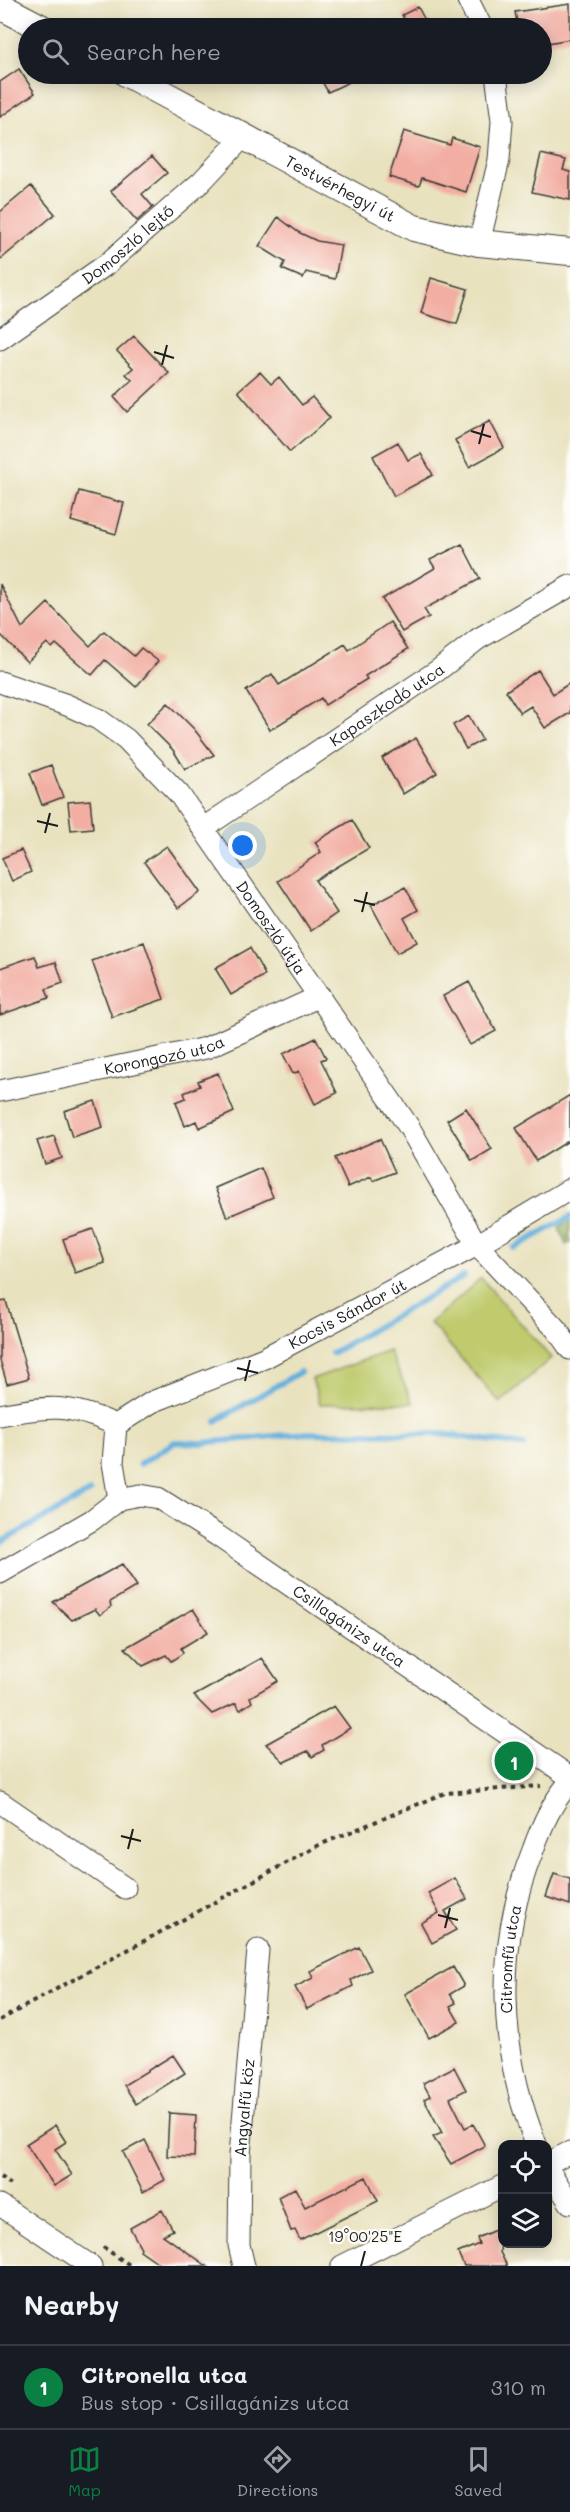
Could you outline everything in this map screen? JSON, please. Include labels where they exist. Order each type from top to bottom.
[{"type":"street","points":[[468,0],[477,18]]},
{"type":"street","points":[[0,6],[23,18]]},
{"type":"street","name":"Testvérhegyi út","points":[[146,84],[414,228],[479,243],[570,252]]},
{"type":"street","points":[[479,243],[499,160],[502,121],[497,84]]},
{"type":"street","name":"Domoszló lejtő","points":[[0,339],[106,264],[201,182],[244,136]]},
{"type":"street","name":"Kapaszkodó utca","points":[[205,827],[437,671],[478,639],[570,586]]},
{"type":"street","name":"Domoszló útja","points":[[0,682],[67,705],[98,719],[117,732],[154,766],[205,827],[320,996],[420,1145],[477,1245],[557,1330],[570,1349]]},
{"type":"street","name":"Korongozó utca","points":[[0,1091],[206,1048],[320,996]]},
{"type":"street","name":"Kocsis Sándor út","points":[[116,1425],[152,1402],[264,1358],[477,1245],[570,1189]]},
{"type":"street","points":[[0,1415],[39,1407],[83,1410],[116,1425],[113,1463],[119,1499],[92,1520],[0,1573]]},
{"type":"street","name":"Csillagánizs utca","points":[[119,1499],[140,1495],[158,1498],[208,1529],[570,1777]]},
{"type":"street","name":"Citromfű utca","points":[[535,2140],[512,2062],[506,2010],[506,1964],[515,1912],[528,1863],[557,1796],[570,1782]]},
{"type":"street","points":[[0,1802],[125,1888]]},
{"type":"street","name":"Angyalfű köz","points":[[244,2266],[239,2245],[240,2155],[258,1950]]},
{"type":"street","points":[[552,2161],[570,2152]]},
{"type":"street","points":[[552,2175],[570,2203]]},
{"type":"street","points":[[342,2266],[498,2188]]},
{"type":"street","points":[[0,2205],[91,2266]]},
{"type":"path","points":[[0,2020],[319,1845],[445,1793],[542,1786]]},
{"type":"green space","points":[[570,1218],[570,1243],[566,1245],[559,1228]]},
{"type":"green space","points":[[481,1278],[551,1358],[500,1403],[430,1323]]},
{"type":"green space","points":[[389,1351],[413,1403],[320,1404],[312,1379]]},
{"type":"building","points":[[570,4],[570,39],[552,42],[552,18],[516,18],[515,12]]},
{"type":"building","points":[[418,7],[424,18],[404,18],[402,15]]},
{"type":"building","points":[[18,70],[18,84],[29,84],[35,93],[0,117],[0,82]]},
{"type":"building","points":[[324,84],[345,84],[328,92]]},
{"type":"building","points":[[404,131],[450,145],[452,138],[480,147],[466,192],[422,178],[419,186],[389,177]]},
{"type":"building","points":[[541,154],[566,160],[563,170],[570,172],[570,200],[532,192]]},
{"type":"building","points":[[152,156],[167,173],[142,194],[153,207],[137,221],[111,191]]},
{"type":"building","points":[[31,186],[55,214],[0,260],[0,212]]},
{"type":"building","points":[[278,217],[298,232],[317,241],[341,245],[335,279],[306,272],[303,278],[282,269],[285,262],[259,246]]},
{"type":"building","points":[[431,278],[468,289],[457,324],[421,313]]},
{"type":"building","points":[[134,336],[169,373],[127,412],[114,397],[132,380],[126,374],[133,368],[117,351]]},
{"type":"building","points":[[260,372],[271,384],[279,377],[302,405],[312,397],[330,418],[290,452],[238,391]]},
{"type":"building","points":[[490,421],[504,448],[469,467],[455,440]]},
{"type":"building","points":[[398,442],[408,460],[421,454],[433,475],[394,496],[373,456]]},
{"type":"building","points":[[79,491],[124,503],[116,534],[71,521]]},
{"type":"building","points":[[462,544],[480,579],[424,609],[429,617],[402,632],[382,599],[435,568],[430,560]]},
{"type":"building","points":[[0,584],[22,628],[48,603],[90,646],[104,631],[134,656],[141,648],[158,661],[136,687],[105,660],[92,675],[56,644],[52,648],[47,643],[27,662],[0,634]]},
{"type":"building","points":[[390,622],[408,649],[365,676],[367,679],[325,705],[321,698],[270,730],[246,691],[272,674],[279,685],[345,644],[349,650]]},
{"type":"building","points":[[538,670],[553,694],[570,683],[570,713],[545,728],[531,706],[520,713],[506,691]]},
{"type":"building","points":[[168,703],[194,729],[214,755],[185,769],[173,750],[147,724]]},
{"type":"building","points":[[469,716],[482,740],[466,749],[453,725]]},
{"type":"building","points":[[416,738],[437,773],[403,794],[382,758]]},
{"type":"building","points":[[51,765],[63,797],[42,805],[30,773]]},
{"type":"building","points":[[90,800],[93,828],[71,830],[68,802]]},
{"type":"building","points":[[352,820],[369,848],[315,880],[337,913],[311,931],[278,881],[321,852],[315,842]]},
{"type":"building","points":[[167,846],[200,892],[178,908],[144,862]]},
{"type":"building","points":[[21,850],[31,872],[12,881],[2,858]]},
{"type":"building","points":[[405,887],[418,910],[404,918],[417,942],[397,953],[371,905]]},
{"type":"building","points":[[144,942],[164,999],[112,1017],[92,961]]},
{"type":"building","points":[[250,948],[265,975],[231,995],[215,968]]},
{"type":"building","points":[[35,956],[39,967],[56,962],[63,983],[46,989],[49,998],[0,1015],[0,968]]},
{"type":"building","points":[[469,982],[496,1031],[470,1045],[443,996]]},
{"type":"building","points":[[316,1038],[326,1058],[321,1060],[337,1093],[315,1104],[299,1071],[293,1074],[283,1054]]},
{"type":"building","points":[[218,1073],[234,1112],[199,1128],[196,1121],[185,1126],[176,1102],[186,1098],[184,1093],[200,1086],[198,1081]]},
{"type":"building","points":[[570,1095],[570,1140],[536,1161],[516,1128]]},
{"type":"building","points":[[95,1101],[103,1127],[72,1137],[64,1111]]},
{"type":"building","points":[[466,1108],[492,1149],[472,1161],[447,1120]]},
{"type":"building","points":[[54,1136],[62,1158],[45,1164],[37,1141]]},
{"type":"building","points":[[380,1139],[395,1172],[373,1181],[371,1177],[348,1187],[335,1158]]},
{"type":"building","points":[[261,1168],[273,1197],[227,1217],[215,1188]]},
{"type":"building","points":[[93,1229],[105,1263],[75,1273],[63,1239]]},
{"type":"building","points":[[6,1301],[29,1378],[7,1384],[0,1360],[0,1302]]},
{"type":"building","points":[[122,1564],[137,1586],[110,1602],[111,1607],[100,1615],[95,1609],[72,1620],[53,1602]]},
{"type":"building","points":[[193,1609],[208,1632],[181,1648],[183,1653],[171,1661],[166,1655],[143,1666],[125,1648]]},
{"type":"building","points":[[262,1658],[278,1681],[250,1697],[252,1702],[240,1710],[236,1703],[212,1714],[194,1696]]},
{"type":"building","points":[[334,1706],[350,1728],[322,1745],[324,1750],[312,1757],[308,1751],[284,1762],[266,1744]]},
{"type":"building","points":[[554,1874],[570,1879],[570,1905],[546,1897]]},
{"type":"building","points":[[455,1878],[467,1899],[445,1911],[456,1930],[432,1943],[421,1923],[439,1913],[428,1893]]},
{"type":"building","points":[[359,1947],[371,1970],[351,1980],[353,1986],[307,2009],[295,1987],[313,1978],[310,1971]]},
{"type":"building","points":[[453,1967],[464,1986],[450,1994],[456,2003],[450,2006],[459,2022],[429,2038],[405,1994]]},
{"type":"building","points":[[173,2055],[185,2073],[136,2104],[124,2085]]},
{"type":"building","points":[[454,2067],[466,2090],[450,2098],[465,2128],[473,2124],[485,2146],[451,2164],[433,2137],[442,2133],[424,2099],[430,2096],[423,2083]]},
{"type":"building","points":[[169,2113],[196,2115],[194,2157],[167,2156]]},
{"type":"building","points":[[55,2125],[66,2142],[55,2149],[72,2175],[54,2186],[26,2144]]},
{"type":"building","points":[[145,2140],[165,2180],[143,2192],[123,2152]]},
{"type":"building","points":[[366,2177],[378,2201],[300,2240],[295,2230],[291,2231],[278,2197],[295,2188],[305,2207]]},
{"type":"building","points":[[162,2210],[173,2230],[163,2235],[207,2266],[163,2266],[140,2250],[130,2228]]},
{"type":"building","points":[[498,2229],[498,2248],[500,2248],[507,2266],[464,2266],[458,2253],[479,2244],[477,2238]]},
{"type":"waterway","points":[[514,1248],[570,1217]]},
{"type":"waterway","points":[[332,1353],[464,1276]]},
{"type":"waterway","points":[[216,1421],[300,1372]]},
{"type":"waterway","points":[[140,1464],[175,1442],[201,1443],[306,1433],[442,1434],[523,1445]]},
{"type":"waterway","points":[[0,1543],[90,1492]]},
{"type":"place","name":"Citronella utca","points":[[514,1761]]}]
